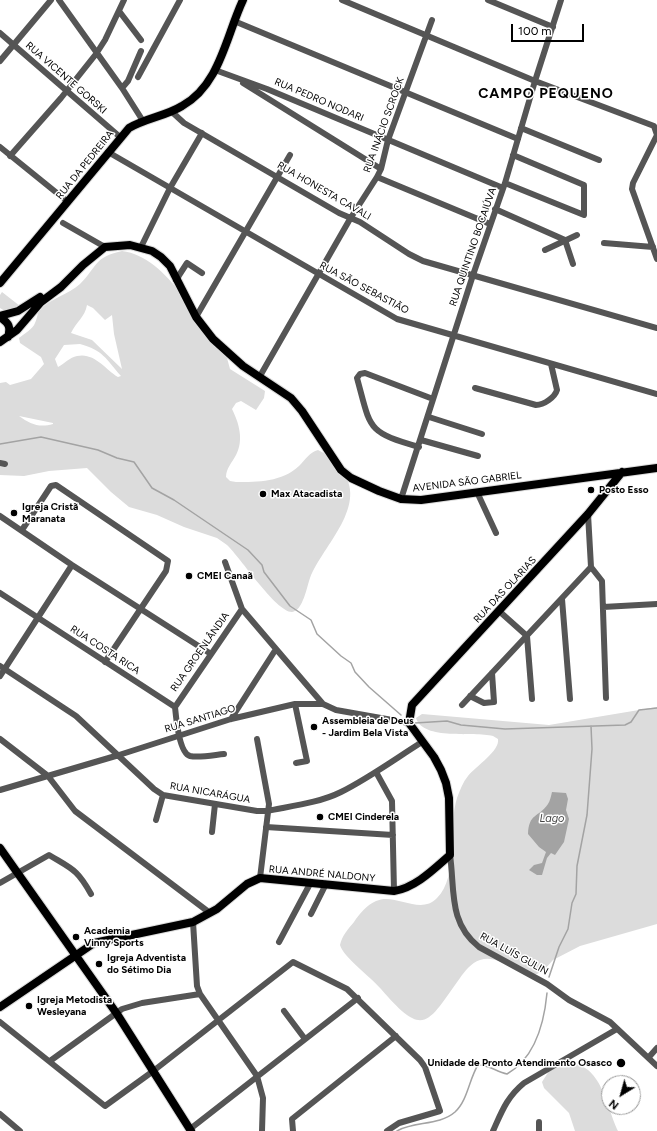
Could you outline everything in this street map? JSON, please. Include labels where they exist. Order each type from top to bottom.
[{"type":"main road","name":"RUA DA PEDREIRA","points":[[1,283],[120,137],[129,128],[143,121],[172,112],[199,94],[216,70],[243,0]]},
{"type":"main road","name":"AVENIDA SÃO GABRIEL","points":[[105,247],[125,245],[140,247],[161,257],[170,266],[196,317],[218,344],[243,366],[291,398],[302,411],[341,470],[364,485],[401,499],[426,500],[657,468]]},
{"type":"main road","points":[[0,342],[8,337],[35,308],[105,247]]},
{"type":"main road","points":[[0,317],[25,308],[70,279]]},
{"type":"main road","points":[[0,317],[9,325],[11,329],[8,337]]},
{"type":"main road","name":"RUA DAS OLARIAS","points":[[409,723],[412,705],[588,514],[622,472]]},
{"type":"main road","name":"RUA LUÍS GULIN","points":[[409,723],[434,757],[446,783],[449,798],[450,855]]},
{"type":"main road","points":[[0,848],[117,1014],[152,1072],[191,1130]]},
{"type":"main road","name":"RUA ANDRÉ NALDONY","points":[[0,1007],[94,943],[193,922],[210,913],[247,884],[260,878],[394,891],[410,886],[450,855]]},
{"type":"street","points":[[0,61],[51,0]]},
{"type":"street","points":[[59,0],[96,54],[122,88],[143,121]]},
{"type":"street","points":[[10,156],[66,92],[96,54],[124,0]]},
{"type":"street","points":[[138,77],[180,0]]},
{"type":"street","points":[[342,0],[535,82],[654,126],[656,135],[633,183],[632,189],[657,259]]},
{"type":"street","points":[[488,0],[553,27]]},
{"type":"street","name":"RUA QUINTINO BOCAIÚVA","points":[[401,499],[422,440],[433,399],[473,274],[504,186],[561,0]]},
{"type":"street","points":[[119,11],[141,40]]},
{"type":"street","name":"RUA INÁCIO SCROCK","points":[[260,376],[319,275],[350,218],[377,177],[381,168],[388,140],[432,20]]},
{"type":"street","points":[[234,21],[518,139]]},
{"type":"street","name":"RUA VICENTE GORSKI","points":[[0,33],[66,92],[120,137]]},
{"type":"street","points":[[122,88],[128,81],[142,51]]},
{"type":"street","name":"RUA PEDRO NODARI","points":[[216,70],[267,89],[388,140],[504,186],[584,215],[584,185],[513,155]]},
{"type":"street","points":[[235,78],[264,98],[381,168]]},
{"type":"street","name":"RUA HONESTA CAVALI","points":[[172,112],[184,123],[350,218],[360,222],[409,254],[423,261],[473,274],[657,328]]},
{"type":"street","points":[[521,128],[599,160]]},
{"type":"street","points":[[140,247],[170,188],[202,133]]},
{"type":"street","points":[[0,147],[68,202]]},
{"type":"street","name":"RUA SÃO SEBASTIÃO","points":[[108,152],[397,319],[657,394]]},
{"type":"street","points":[[196,317],[290,155]]},
{"type":"street","points":[[377,177],[490,224]]},
{"type":"street","points":[[495,209],[565,240],[574,264]]},
{"type":"street","points":[[63,223],[105,247]]},
{"type":"street","points":[[545,250],[577,235]]},
{"type":"street","points":[[604,243],[653,247]]},
{"type":"street","points":[[176,280],[187,263],[202,273]]},
{"type":"street","points":[[475,388],[536,405],[541,405],[556,394],[557,390],[551,364]]},
{"type":"street","points":[[419,447],[388,438],[376,430],[368,419],[357,378],[360,374],[365,374],[433,399]]},
{"type":"street","points":[[429,418],[482,434]]},
{"type":"street","points":[[422,440],[478,456]]},
{"type":"street","points":[[22,530],[50,486],[56,485],[168,561],[166,571],[105,662]]},
{"type":"street","points":[[477,492],[496,533]]},
{"type":"street","points":[[588,514],[591,567],[602,581],[606,698]]},
{"type":"street","points":[[0,516],[72,565],[211,654]]},
{"type":"street","points":[[225,562],[242,609],[323,704]]},
{"type":"street","points":[[0,676],[2,668],[38,619],[72,565]]},
{"type":"street","points":[[462,705],[591,567]]},
{"type":"street","name":"RUA COSTA RICA","points":[[0,593],[175,707]]},
{"type":"street","points":[[562,599],[570,699]]},
{"type":"street","points":[[603,607],[657,604]]},
{"type":"street","name":"RUA GROENLÂNDIA","points":[[175,707],[242,609]]},
{"type":"street","points":[[499,611],[527,636],[532,699]]},
{"type":"street","points":[[231,719],[276,649]]},
{"type":"street","name":"RUA NICARÁGUA","points":[[2,668],[76,716],[162,795],[267,811],[325,798],[341,792],[376,772],[422,742]]},
{"type":"street","points":[[470,696],[484,703],[494,702],[492,673]]},
{"type":"street","points":[[295,704],[307,761],[296,763]]},
{"type":"street","name":"RUA SANTIAGO","points":[[0,790],[119,755],[231,719],[295,704],[323,704],[336,710],[409,723]]},
{"type":"street","points":[[175,707],[179,736],[184,752],[189,756],[224,754]]},
{"type":"street","points":[[0,739],[48,776],[75,811],[210,913]]},
{"type":"street","points":[[257,739],[269,804],[260,878]]},
{"type":"street","points":[[376,772],[392,801],[394,891]]},
{"type":"street","points":[[156,820],[162,795]]},
{"type":"street","points":[[212,832],[215,804]]},
{"type":"street","points":[[266,826],[393,834]]},
{"type":"street","points":[[0,883],[48,855],[76,871],[91,894]]},
{"type":"street","name":"RUA LUÍS GULIN","points":[[450,855],[455,913],[469,939],[479,947],[547,984],[569,1000],[610,1022],[657,1066]]},
{"type":"street","points":[[279,942],[311,882]]},
{"type":"street","points":[[311,914],[326,884]]},
{"type":"street","points":[[193,922],[197,986],[200,994],[257,1076],[263,1098],[262,1131]]},
{"type":"street","points":[[0,1022],[105,1106],[152,1072],[293,962],[347,989],[358,998],[420,1060],[425,1067],[440,1111],[399,1123],[387,1131]]},
{"type":"street","points":[[50,1061],[122,1009],[142,1003],[200,994]]},
{"type":"street","points":[[191,1130],[257,1076],[358,998]]},
{"type":"street","points":[[284,1011],[305,1039]]},
{"type":"street","points":[[493,1131],[506,1101],[515,1090],[524,1083],[617,1029]]},
{"type":"street","points":[[293,1131],[292,1119],[396,1036]]},
{"type":"street","points":[[649,1057],[657,1048]]},
{"type":"street","points":[[0,1114],[20,1131]]},
{"type":"street","points":[[539,1122],[539,1131]]},
{"type":"shaded area","points":[[122,251],[139,256],[154,266],[182,294],[227,358],[230,369],[265,391],[264,398],[256,410],[241,401],[236,403],[232,409],[240,432],[240,443],[236,455],[226,474],[226,477],[230,481],[253,482],[277,478],[292,471],[310,454],[318,450],[336,463],[349,483],[350,497],[347,511],[333,539],[316,565],[302,603],[296,611],[292,612],[285,610],[277,603],[258,583],[233,551],[217,538],[184,527],[157,515],[129,507],[111,492],[87,468],[49,471],[24,476],[0,475],[0,383],[6,382],[10,385],[31,379],[44,364],[41,357],[20,343],[19,338],[34,325],[39,311],[43,307],[75,288],[86,278],[101,259],[113,253]],"holes":[[[87,305],[93,308],[105,320],[112,315],[114,334],[122,369],[92,340],[71,333],[84,313]],[[80,344],[94,349],[104,356],[121,376],[118,377],[99,362],[89,356],[83,355],[72,358],[58,367],[55,359],[64,345]],[[19,416],[53,424],[43,426],[23,419]]]},
{"type":"shaded area","points":[[2,292],[20,306],[5,311],[0,308],[0,295]]},
{"type":"shaded area","points":[[657,707],[657,924],[580,946],[553,960],[545,969],[537,974],[523,972],[494,960],[480,960],[468,968],[440,1006],[432,1015],[424,1020],[416,1020],[395,1005],[342,950],[340,945],[347,930],[369,905],[383,899],[391,899],[423,905],[430,903],[437,898],[444,889],[451,865],[454,809],[457,798],[466,778],[487,758],[498,744],[498,739],[493,736],[450,734],[428,730],[421,725],[416,718],[422,714],[549,725]]},
{"type":"shaded area","points":[[567,1063],[579,1065],[588,1070],[601,1088],[601,1115],[612,1115],[618,1131],[575,1131],[569,1113],[544,1088],[542,1082],[549,1071]]},
{"type":"water","name":"Lago","points":[[552,792],[566,793],[568,799],[566,810],[569,819],[564,842],[555,855],[551,853],[547,858],[542,875],[537,875],[529,870],[534,865],[542,863],[546,852],[539,847],[528,834],[529,827],[532,819],[548,804]]},
{"type":"waterway","points":[[0,444],[41,437],[98,450],[117,458],[134,462],[152,488],[174,500],[248,550],[262,565],[264,572],[290,606],[311,620],[317,634],[351,663],[355,672],[369,687],[401,715]]},
{"type":"waterway","points":[[415,723],[447,721],[461,725],[505,729],[625,725],[631,722],[639,710],[657,708]]},
{"type":"waterway","points":[[549,977],[559,947],[568,929],[572,903],[576,894],[577,866],[587,815],[592,749],[591,726]]},
{"type":"waterway","points":[[397,1131],[411,1126],[434,1122],[455,1112],[466,1096],[472,1077],[478,1065],[507,1074],[517,1067],[525,1059],[536,1040],[546,1005],[547,993]]},
{"type":"place","name":"Posto Esso","points":[[591,490]]},
{"type":"place","name":"Max Atacadista","points":[[263,494]]},
{"type":"place","name":"Igreja Cristã Maranata","points":[[14,513]]},
{"type":"place","name":"CMEI Canaã","points":[[189,576]]},
{"type":"place","name":"Assembleia de Deus - Jardim Bela Vista","points":[[314,727]]},
{"type":"place","name":"CMEI Cinderela","points":[[320,817]]},
{"type":"place","name":"Academia Vinny Sports","points":[[76,937]]},
{"type":"place","name":"Igreja Adventista do Sétimo Dia","points":[[99,964]]},
{"type":"place","name":"Igreja Metodista Wesleyana","points":[[29,1006]]},
{"type":"place","name":"Unidade de Pronto Atendimento Osasco","points":[[621,1063]]},
{"type":"district","name":"CAMPO PEQUENO","points":[[546,94]]}]
